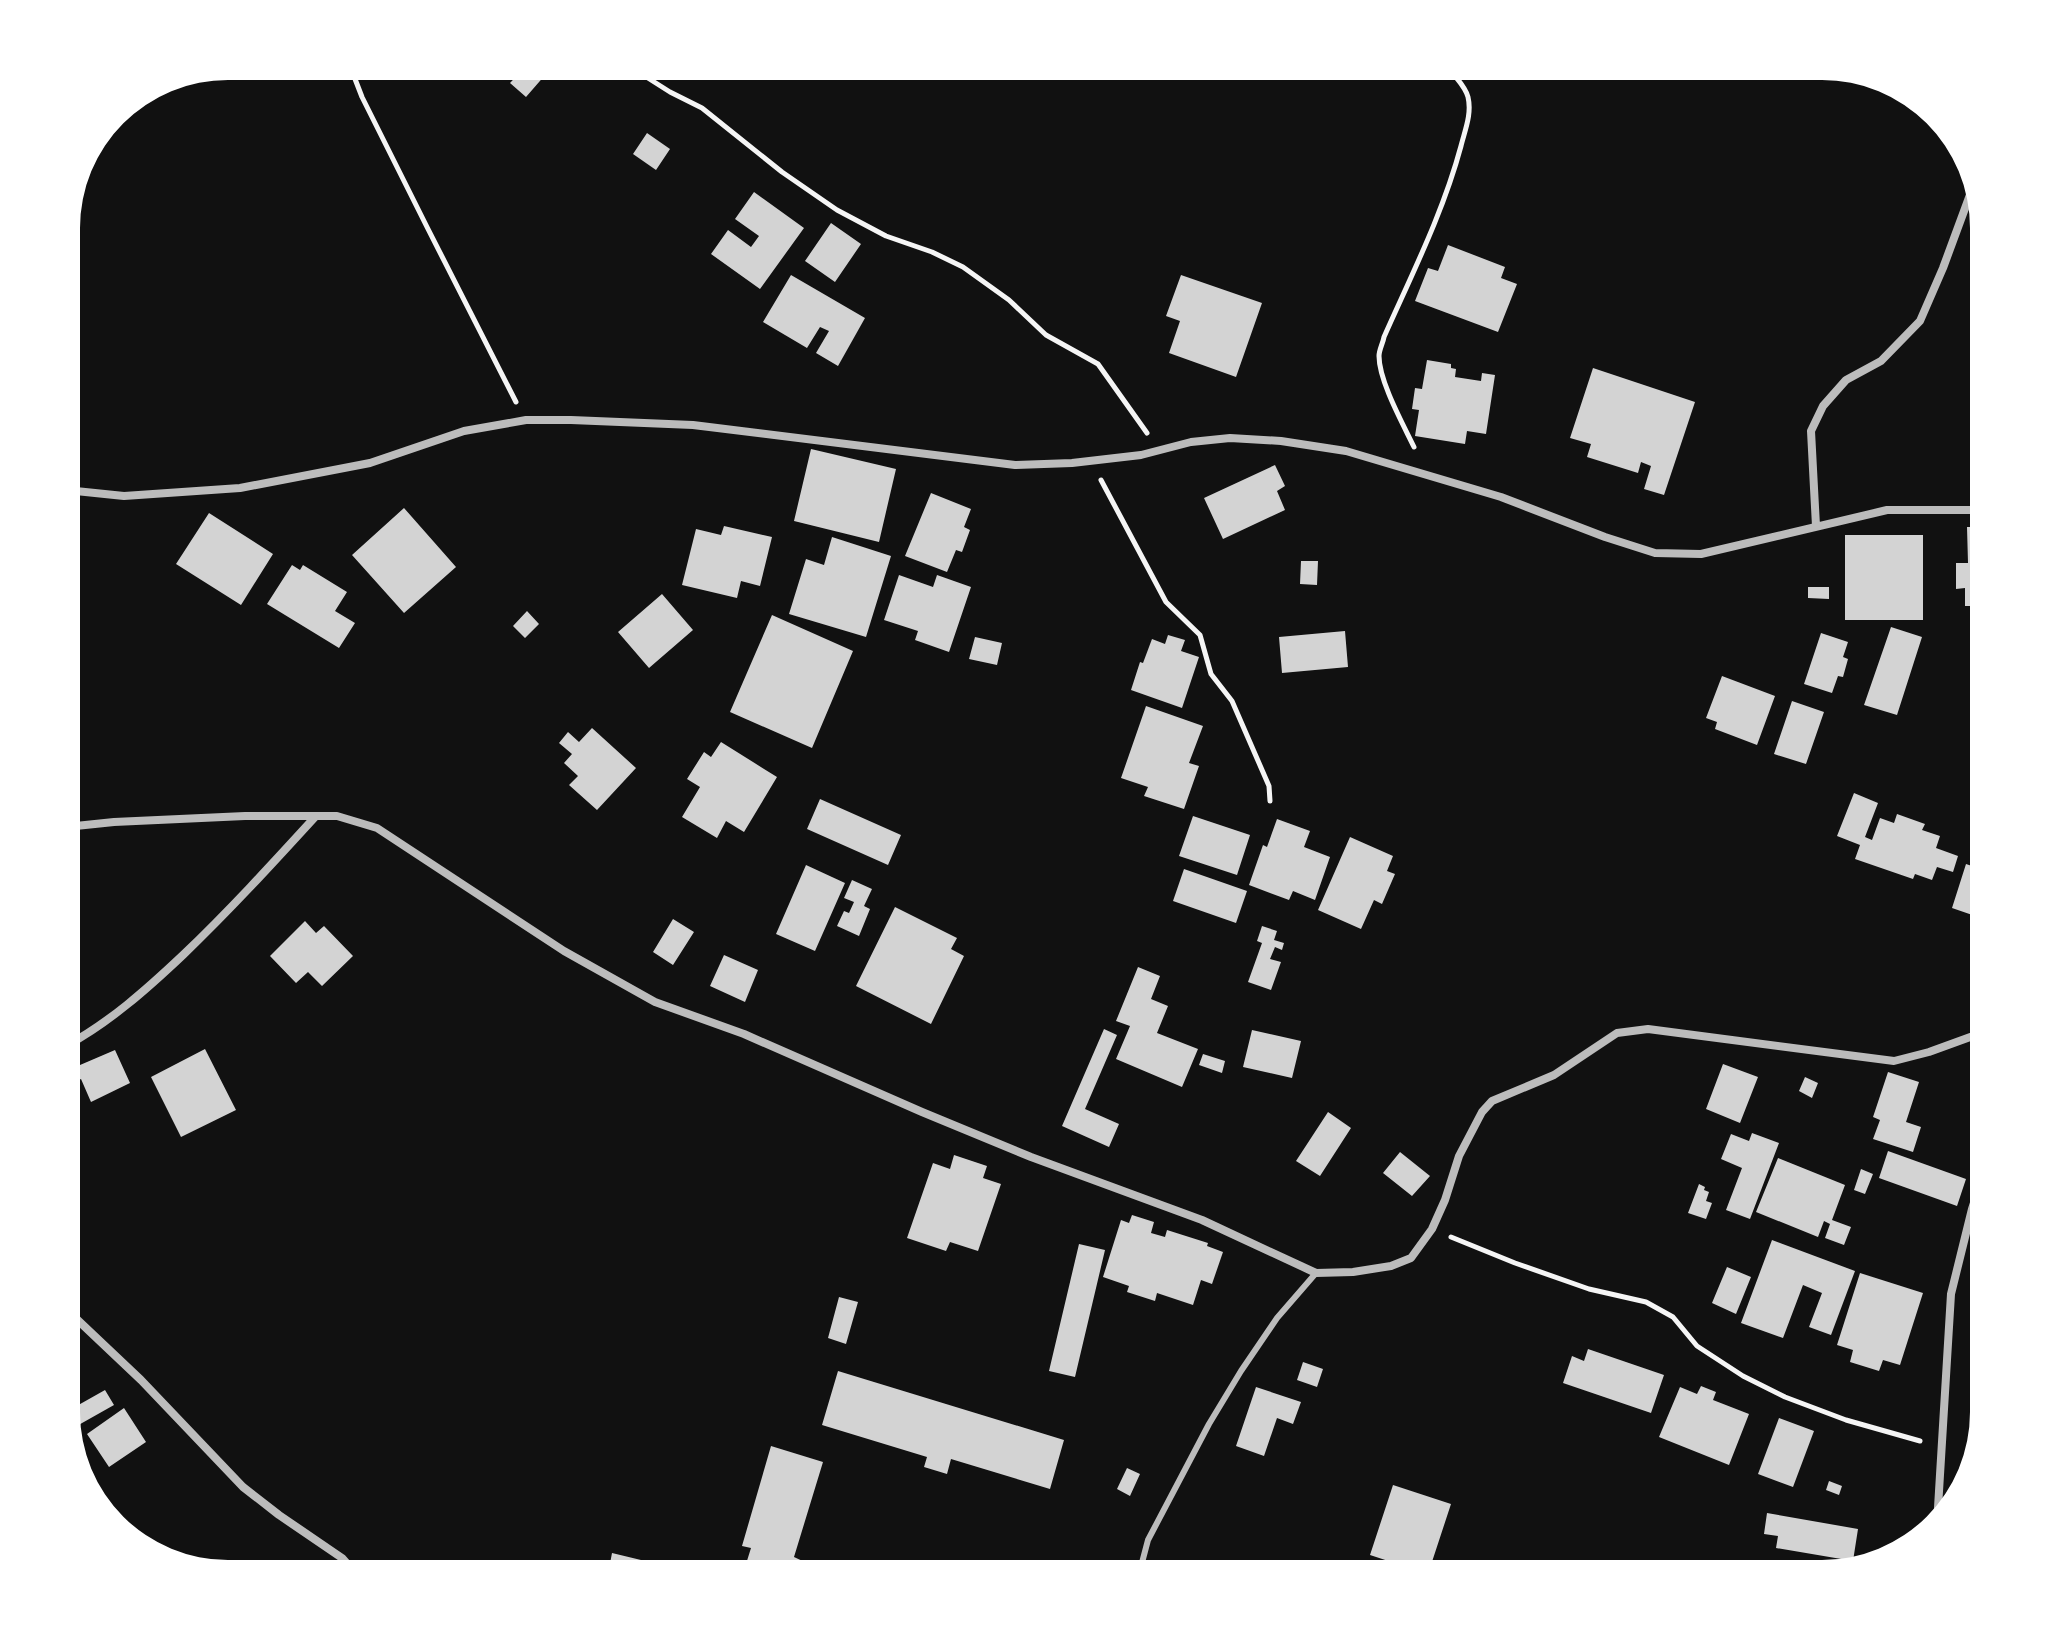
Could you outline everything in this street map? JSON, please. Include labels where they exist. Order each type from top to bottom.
[{"type":"street","points":[[1816,526],[1811,431],[1823,406],[1846,380],[1881,361],[1920,321],[1967,202]]},
{"type":"street","points":[[80,491],[124,496],[240,488],[370,463],[464,431],[526,420],[693,425],[1015,465],[1141,455],[1191,442],[1230,438],[1281,441],[1346,451],[1501,497],[1655,553],[1701,554],[1887,510],[1970,510]]},
{"type":"street","points":[[80,826],[245,816],[337,816],[377,828],[542,937],[655,1002],[744,1034],[1031,1157],[1202,1220],[1316,1273],[1353,1272],[1391,1266],[1411,1258],[1432,1229],[1459,1156],[1482,1112],[1492,1101],[1554,1075],[1617,1033],[1648,1029],[1894,1061],[1970,1037]]},
{"type":"street","points":[[80,1038],[138,997],[225,914],[315,817]]},
{"type":"street","points":[[1938,1504],[1951,1294],[1970,1217]]},
{"type":"street","points":[[80,1322],[141,1380],[243,1487],[344,1560]]},
{"type":"lane","points":[[1143,1560],[1148,1540],[1209,1424],[1241,1371],[1277,1318],[1316,1273]]},
{"type":"path","points":[[355,80],[526,420]]},
{"type":"path","points":[[651,80],[702,108],[782,172],[837,210],[886,236],[963,267],[1009,300],[1046,335],[1098,364],[1159,450]]},
{"type":"path","points":[[1428,476],[1392,399],[1379,355],[1384,337],[1437,219],[1457,160],[1469,116],[1468,98],[1459,80]]},
{"type":"path","points":[[1092,461],[1166,602],[1200,635],[1211,674],[1232,701],[1269,786],[1270,801]]},
{"type":"path","points":[[1432,1229],[1574,1284],[1646,1302],[1673,1317],[1697,1346],[1743,1376],[1785,1397],[1846,1420],[1940,1447]]},
{"type":"building","points":[[513,80],[541,80],[526,97],[510,83]]},
{"type":"building","points":[[647,133],[670,149],[656,170],[633,154]]},
{"type":"building","points":[[754,192],[804,228],[760,289],[711,254],[728,230],[751,247],[759,236],[735,219]]},
{"type":"building","points":[[831,223],[861,244],[835,282],[805,261]]},
{"type":"building","points":[[1448,245],[1505,267],[1501,278],[1517,284],[1498,332],[1415,301],[1428,268],[1438,271]]},
{"type":"building","points":[[791,275],[865,318],[838,366],[816,353],[829,331],[820,327],[807,348],[763,322]]},
{"type":"building","points":[[1181,275],[1262,303],[1236,377],[1169,353],[1180,321],[1166,316]]},
{"type":"building","points":[[1427,360],[1451,364],[1451,368],[1456,369],[1455,377],[1481,381],[1482,373],[1495,375],[1486,434],[1467,431],[1465,444],[1415,436],[1419,410],[1412,409],[1415,388],[1422,389]]},
{"type":"building","points":[[1593,368],[1695,402],[1664,495],[1644,489],[1651,466],[1641,462],[1638,473],[1587,457],[1591,444],[1570,438]]},
{"type":"building","points":[[811,449],[896,469],[879,542],[794,521]]},
{"type":"building","points":[[1275,465],[1285,486],[1277,491],[1285,510],[1223,539],[1204,498]]},
{"type":"building","points":[[931,493],[971,509],[964,527],[970,530],[962,552],[956,550],[947,572],[905,556]]},
{"type":"building","points":[[404,508],[456,567],[404,613],[352,555]]},
{"type":"building","points":[[209,513],[273,554],[241,605],[176,564]]},
{"type":"building","points":[[724,526],[772,537],[760,586],[741,581],[737,598],[682,585],[696,529],[721,535]]},
{"type":"building","points":[[1967,527],[1970,527],[1970,606],[1965,606],[1965,588],[1956,589],[1956,563],[1968,563]]},
{"type":"building","points":[[1845,535],[1923,535],[1923,620],[1845,620]]},
{"type":"building","points":[[832,537],[891,556],[866,637],[789,614],[806,559],[824,565]]},
{"type":"building","points":[[1301,561],[1318,561],[1317,585],[1300,584]]},
{"type":"building","points":[[292,565],[300,570],[303,565],[347,592],[335,611],[355,623],[339,648],[267,604]]},
{"type":"building","points":[[899,575],[933,587],[937,575],[971,587],[949,652],[915,640],[918,631],[884,620]]},
{"type":"building","points":[[1808,587],[1829,587],[1829,599],[1808,598]]},
{"type":"building","points":[[662,594],[693,630],[649,668],[618,632]]},
{"type":"building","points":[[527,611],[539,624],[525,638],[513,626]]},
{"type":"building","points":[[772,615],[853,651],[812,748],[730,712]]},
{"type":"building","points":[[1891,627],[1922,637],[1897,715],[1864,705]]},
{"type":"building","points":[[1345,631],[1348,667],[1282,673],[1279,637]]},
{"type":"building","points":[[1821,633],[1848,642],[1843,657],[1848,659],[1843,677],[1838,676],[1832,693],[1804,684]]},
{"type":"building","points":[[1168,635],[1185,640],[1181,651],[1199,657],[1182,708],[1131,690],[1152,639],[1165,644]]},
{"type":"building","points":[[975,637],[1002,643],[997,665],[969,659]]},
{"type":"building","points":[[1722,676],[1775,696],[1757,745],[1715,729],[1717,722],[1706,718]]},
{"type":"building","points":[[1792,701],[1824,712],[1806,764],[1774,754]]},
{"type":"building","points":[[1146,706],[1203,726],[1189,763],[1199,766],[1184,809],[1144,796],[1148,787],[1121,778]]},
{"type":"building","points":[[592,728],[636,768],[597,810],[569,785],[578,776],[564,763],[572,754],[559,743],[568,732],[579,742]]},
{"type":"building","points":[[721,742],[777,777],[744,832],[726,821],[717,838],[682,817],[700,787],[687,779],[704,752],[711,757]]},
{"type":"building","points":[[1854,793],[1878,803],[1865,837],[1872,840],[1880,818],[1894,823],[1897,814],[1925,824],[1922,830],[1940,836],[1936,848],[1958,856],[1953,872],[1937,867],[1932,880],[1915,874],[1913,879],[1855,859],[1860,845],[1837,836]]},
{"type":"building","points":[[820,799],[901,835],[888,865],[807,829]]},
{"type":"building","points":[[1193,816],[1250,835],[1237,875],[1179,856]]},
{"type":"building","points":[[1277,819],[1310,831],[1304,847],[1330,857],[1315,900],[1293,891],[1289,900],[1249,885],[1263,845],[1267,847]]},
{"type":"building","points":[[1350,837],[1393,856],[1387,871],[1395,874],[1382,904],[1374,900],[1361,929],[1318,910]]},
{"type":"building","points":[[1966,864],[1970,865],[1970,914],[1952,908]]},
{"type":"building","points":[[806,865],[845,883],[815,951],[776,934]]},
{"type":"building","points":[[1184,869],[1247,891],[1236,923],[1173,901]]},
{"type":"building","points":[[852,880],[872,889],[864,906],[870,909],[859,936],[837,926],[844,911],[849,913],[854,902],[844,898]]},
{"type":"building","points":[[895,907],[957,938],[951,949],[964,956],[931,1024],[856,986]]},
{"type":"building","points":[[673,919],[694,932],[673,965],[653,952]]},
{"type":"building","points":[[305,921],[316,933],[324,926],[353,956],[322,986],[308,972],[296,983],[270,956]]},
{"type":"building","points":[[1262,926],[1277,931],[1274,940],[1284,943],[1282,950],[1275,947],[1270,959],[1281,962],[1271,990],[1248,982],[1262,943],[1257,941]]},
{"type":"building","points":[[724,955],[758,970],[745,1002],[710,986]]},
{"type":"building","points":[[1138,967],[1160,976],[1151,999],[1168,1006],[1157,1033],[1198,1049],[1182,1087],[1116,1059],[1130,1026],[1116,1021]]},
{"type":"building","points":[[1104,1029],[1117,1035],[1085,1109],[1119,1124],[1109,1147],[1062,1126]]},
{"type":"building","points":[[1252,1030],[1301,1041],[1292,1078],[1243,1067]]},
{"type":"building","points":[[205,1049],[236,1110],[181,1137],[151,1077]]},
{"type":"building","points":[[115,1050],[130,1083],[91,1102],[80,1079],[80,1065]]},
{"type":"building","points":[[1203,1054],[1225,1061],[1222,1073],[1199,1065]]},
{"type":"building","points":[[1723,1064],[1758,1077],[1740,1123],[1706,1109]]},
{"type":"building","points":[[1888,1072],[1919,1082],[1906,1122],[1921,1127],[1913,1152],[1873,1139],[1880,1120],[1873,1117]]},
{"type":"building","points":[[1805,1077],[1818,1083],[1812,1098],[1799,1091]]},
{"type":"building","points":[[1328,1112],[1351,1128],[1320,1176],[1296,1161]]},
{"type":"building","points":[[1752,1133],[1779,1143],[1750,1219],[1726,1210],[1742,1168],[1721,1159],[1731,1134],[1749,1141]]},
{"type":"building","points":[[1888,1151],[1966,1179],[1957,1206],[1879,1178]]},
{"type":"building","points":[[1400,1152],[1430,1176],[1412,1196],[1383,1173]]},
{"type":"building","points":[[954,1155],[987,1166],[983,1178],[1001,1184],[978,1251],[950,1242],[946,1251],[907,1238],[933,1163],[950,1169]]},
{"type":"building","points":[[1778,1158],[1845,1185],[1832,1220],[1851,1227],[1844,1245],[1825,1238],[1830,1224],[1824,1221],[1818,1237],[1756,1212]]},
{"type":"building","points":[[1861,1169],[1873,1174],[1865,1194],[1854,1190]]},
{"type":"building","points":[[1699,1184],[1709,1192],[1706,1201],[1712,1203],[1706,1219],[1688,1213]]},
{"type":"building","points":[[1132,1215],[1154,1222],[1151,1233],[1165,1237],[1167,1230],[1208,1243],[1207,1246],[1223,1252],[1212,1284],[1201,1280],[1193,1305],[1157,1293],[1155,1301],[1127,1292],[1129,1286],[1103,1277],[1121,1220],[1129,1223]]},
{"type":"building","points":[[1772,1240],[1855,1271],[1831,1335],[1809,1327],[1822,1293],[1803,1285],[1783,1338],[1741,1323]]},
{"type":"building","points":[[1079,1244],[1105,1250],[1075,1377],[1049,1371]]},
{"type":"building","points":[[1727,1267],[1751,1277],[1736,1314],[1712,1303]]},
{"type":"building","points":[[1860,1273],[1923,1293],[1900,1365],[1883,1360],[1879,1371],[1850,1362],[1853,1350],[1837,1345]]},
{"type":"building","points":[[839,1297],[858,1302],[846,1344],[828,1338]]},
{"type":"building","points":[[1588,1349],[1664,1375],[1651,1413],[1563,1383],[1572,1356],[1584,1361]]},
{"type":"building","points":[[1303,1362],[1323,1369],[1317,1387],[1297,1380]]},
{"type":"building","points":[[838,1371],[1064,1440],[1050,1489],[951,1459],[947,1474],[924,1467],[927,1457],[822,1425]]},
{"type":"building","points":[[1701,1386],[1716,1392],[1713,1400],[1749,1414],[1729,1465],[1659,1437],[1680,1387],[1697,1394]]},
{"type":"building","points":[[1256,1387],[1301,1402],[1293,1424],[1277,1418],[1264,1456],[1236,1446]]},
{"type":"building","points":[[105,1390],[114,1405],[80,1424],[80,1404]]},
{"type":"building","points":[[124,1408],[146,1442],[109,1467],[87,1434]]},
{"type":"building","points":[[1779,1418],[1814,1431],[1793,1487],[1758,1474]]},
{"type":"building","points":[[771,1446],[823,1462],[794,1557],[800,1560],[747,1560],[751,1548],[742,1546]]},
{"type":"building","points":[[1127,1468],[1140,1474],[1130,1496],[1117,1489]]},
{"type":"building","points":[[1829,1481],[1842,1486],[1839,1495],[1826,1490]]},
{"type":"building","points":[[1393,1485],[1451,1504],[1433,1560],[1385,1560],[1370,1555]]},
{"type":"building","points":[[1767,1513],[1858,1529],[1854,1556],[1840,1559],[1776,1548],[1778,1536],[1764,1534]]},
{"type":"building","points":[[612,1553],[641,1560],[611,1560]]}]
